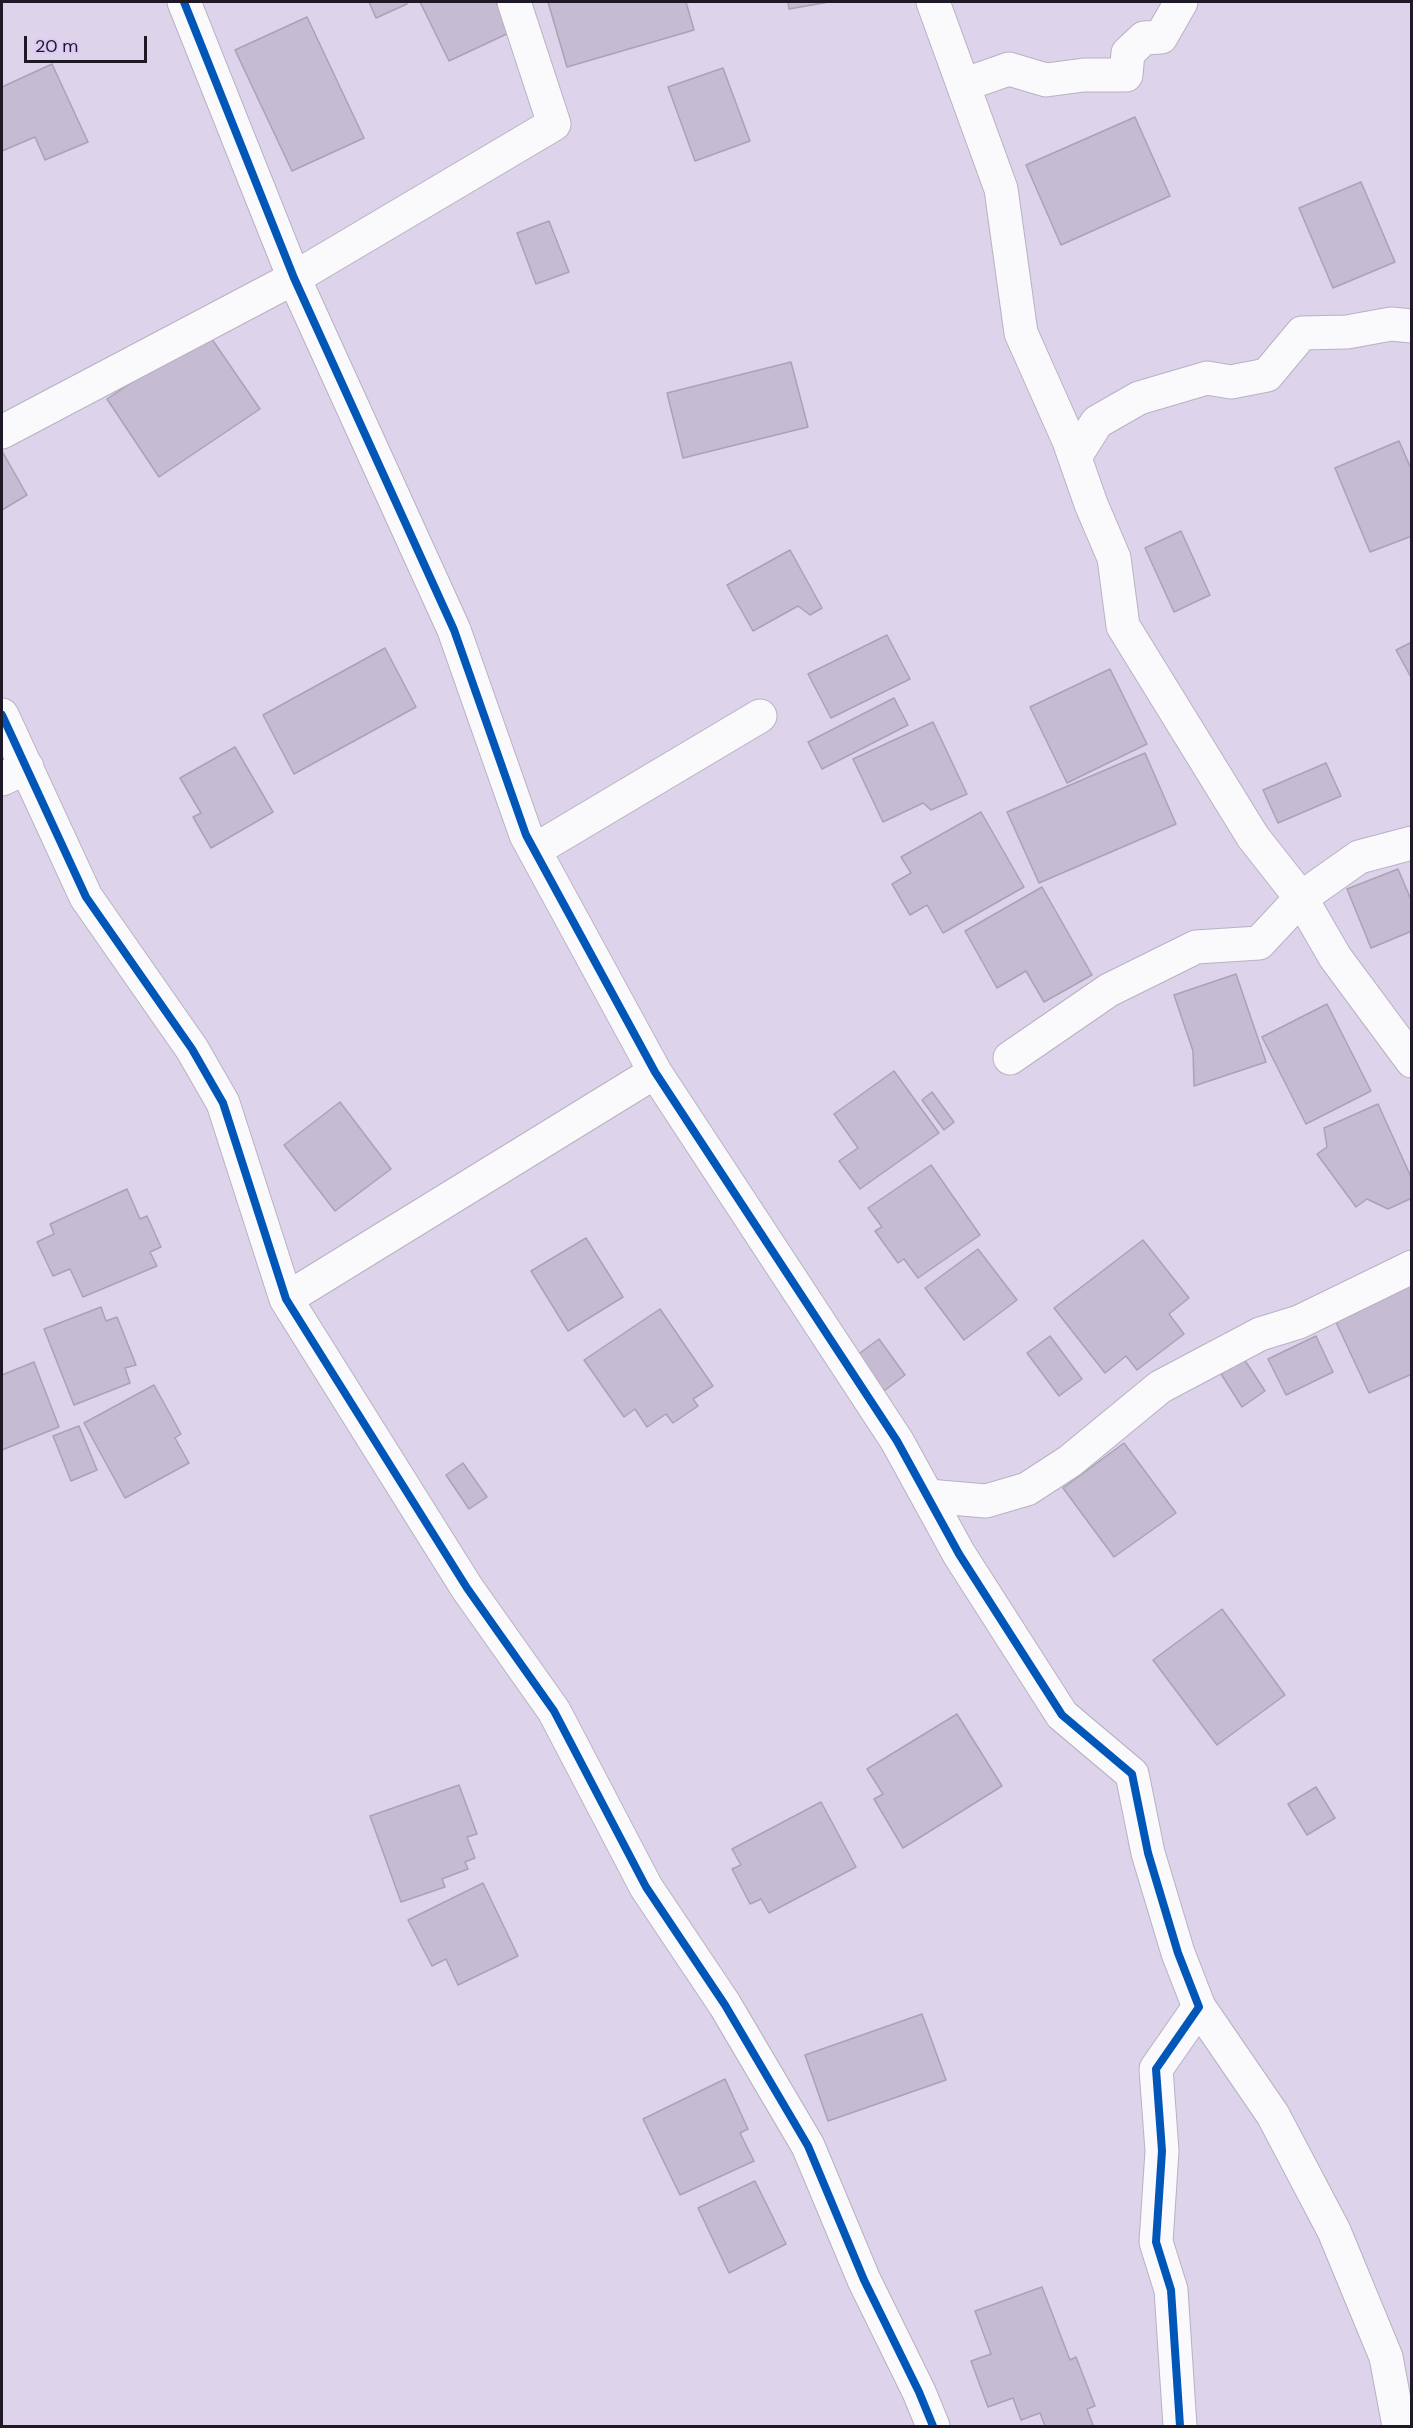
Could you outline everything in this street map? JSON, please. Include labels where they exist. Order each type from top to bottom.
[{"type":"street","points":[[184,2],[294,278],[453,630],[526,835],[655,1072],[897,1442],[959,1554],[1062,1715],[1132,1774],[1148,1853],[1178,1953],[1199,2007],[1273,2115],[1334,2231],[1386,2357],[1398,2427]]},
{"type":"street","points":[[2,432],[294,278],[554,124],[514,2]]},
{"type":"street","points":[[933,2],[1001,189],[1021,333],[1075,457],[1091,504],[1114,558],[1123,626],[1252,837],[1301,898],[1335,957],[1412,1060]]},
{"type":"street","points":[[963,85],[1009,69],[1046,80],[1084,75],[1126,75],[1128,53],[1144,38],[1161,37],[1181,2]]},
{"type":"street","points":[[1075,457],[1097,422],[1139,398],[1207,378],[1231,382],[1267,375],[1302,333],[1347,332],[1391,324],[1412,326]]},
{"type":"street","points":[[2,715],[14,773],[86,897],[192,1049],[223,1103],[286,1299],[467,1588],[554,1711],[646,1887],[725,2005],[808,2146],[864,2280],[920,2392],[933,2427]]},
{"type":"street","points":[[535,850],[760,716]]},
{"type":"street","points":[[1010,1058],[1109,990],[1196,947],[1259,943],[1301,898],[1359,857],[1412,843]]},
{"type":"street","points":[[286,1299],[655,1072]]},
{"type":"street","points":[[928,1496],[986,1501],[1027,1489],[1070,1461],[1160,1387],[1260,1334],[1299,1322],[1412,1267]]},
{"type":"street","points":[[1180,2427],[1171,2290],[1156,2242],[1162,2151],[1156,2069],[1199,2007]]},
{"type":"building","points":[[369,2],[406,2],[407,4],[376,18]]},
{"type":"building","points":[[420,2],[496,2],[511,32],[449,61]]},
{"type":"building","points":[[548,2],[686,2],[694,30],[567,67]]},
{"type":"building","points":[[788,2],[829,2],[789,9]]},
{"type":"building","points":[[307,17],[364,138],[292,171],[235,50]]},
{"type":"building","points":[[52,64],[88,142],[45,160],[35,137],[2,151],[2,87]]},
{"type":"building","points":[[723,68],[750,141],[695,161],[668,87]]},
{"type":"building","points":[[1135,117],[1170,196],[1061,245],[1026,165]]},
{"type":"building","points":[[1361,182],[1395,262],[1333,288],[1299,208]]},
{"type":"building","points":[[549,221],[569,272],[536,284],[517,233]]},
{"type":"building","points":[[207,332],[260,409],[159,477],[107,399]]},
{"type":"building","points":[[791,362],[808,427],[683,458],[667,393]]},
{"type":"building","points":[[1399,441],[1412,471],[1412,536],[1370,552],[1335,468]]},
{"type":"building","points":[[2,451],[27,495],[2,510]]},
{"type":"building","points":[[1181,531],[1210,595],[1174,612],[1145,548]]},
{"type":"building","points":[[790,550],[822,608],[810,615],[798,606],[753,631],[727,585]]},
{"type":"building","points":[[887,635],[910,679],[831,718],[808,674]]},
{"type":"building","points":[[1412,642],[1412,679],[1396,650]]},
{"type":"building","points":[[385,648],[416,707],[294,774],[263,715]]},
{"type":"building","points":[[1110,669],[1147,744],[1067,783],[1030,707]]},
{"type":"building","points":[[894,698],[908,725],[822,769],[808,742]]},
{"type":"building","points":[[933,722],[967,794],[931,810],[923,803],[883,822],[853,759]]},
{"type":"building","points":[[235,747],[273,812],[211,848],[193,817],[201,813],[180,778]]},
{"type":"building","points":[[1145,753],[1176,824],[1039,883],[1007,812]]},
{"type":"building","points":[[1326,763],[1341,796],[1278,823],[1263,790]]},
{"type":"building","points":[[981,812],[1024,887],[943,933],[927,905],[910,915],[892,884],[911,873],[901,857]]},
{"type":"building","points":[[1398,869],[1412,902],[1412,931],[1371,948],[1347,889]]},
{"type":"building","points":[[1042,887],[1092,975],[1044,1002],[1026,971],[997,988],[965,931]]},
{"type":"building","points":[[1236,974],[1266,1062],[1194,1086],[1193,1051],[1174,995]]},
{"type":"building","points":[[1327,1004],[1371,1091],[1306,1124],[1262,1037]]},
{"type":"building","points":[[894,1071],[939,1133],[860,1189],[839,1161],[858,1148],[834,1114]]},
{"type":"building","points":[[932,1092],[954,1122],[944,1130],[922,1100]]},
{"type":"building","points":[[340,1102],[391,1169],[335,1211],[284,1145]]},
{"type":"building","points":[[1378,1104],[1412,1179],[1412,1198],[1388,1209],[1367,1199],[1356,1207],[1317,1154],[1327,1147],[1324,1128]]},
{"type":"building","points":[[931,1165],[980,1235],[918,1278],[904,1259],[898,1263],[875,1231],[882,1227],[868,1208]]},
{"type":"building","points":[[127,1189],[140,1219],[147,1216],[161,1247],[150,1252],[157,1266],[83,1297],[70,1269],[53,1276],[37,1242],[54,1234],[50,1224]]},
{"type":"building","points":[[586,1238],[623,1297],[568,1331],[531,1271]]},
{"type":"building","points":[[1143,1240],[1189,1298],[1169,1314],[1184,1334],[1137,1370],[1126,1356],[1105,1373],[1054,1308]]},
{"type":"building","points":[[978,1249],[1017,1300],[964,1340],[925,1288]]},
{"type":"building","points":[[1412,1285],[1412,1374],[1369,1393],[1335,1320]]},
{"type":"building","points":[[101,1307],[106,1321],[117,1317],[136,1365],[125,1368],[130,1383],[74,1405],[44,1329]]},
{"type":"building","points":[[660,1309],[713,1386],[693,1399],[698,1406],[673,1423],[666,1414],[647,1427],[635,1409],[624,1417],[584,1360]]},
{"type":"building","points":[[1050,1336],[1082,1379],[1059,1396],[1027,1353]]},
{"type":"building","points":[[1316,1336],[1333,1372],[1286,1395],[1268,1359]]},
{"type":"building","points":[[879,1339],[905,1375],[880,1394],[853,1358]]},
{"type":"building","points":[[1244,1359],[1265,1391],[1242,1407],[1221,1374]]},
{"type":"building","points":[[34,1362],[59,1427],[2,1450],[2,1375]]},
{"type":"building","points":[[154,1385],[181,1434],[175,1438],[189,1463],[125,1498],[84,1423]]},
{"type":"building","points":[[79,1426],[97,1470],[71,1481],[53,1436]]},
{"type":"building","points":[[1124,1443],[1176,1513],[1114,1557],[1063,1488]]},
{"type":"building","points":[[463,1463],[487,1497],[469,1509],[446,1475]]},
{"type":"building","points":[[1222,1609],[1285,1695],[1217,1745],[1153,1660]]},
{"type":"building","points":[[957,1714],[1002,1786],[903,1848],[874,1799],[883,1794],[867,1769]]},
{"type":"building","points":[[459,1785],[477,1834],[467,1837],[475,1858],[465,1862],[468,1869],[442,1879],[445,1887],[401,1902],[370,1816]]},
{"type":"building","points":[[1316,1787],[1335,1818],[1307,1835],[1288,1804]]},
{"type":"building","points":[[821,1802],[856,1867],[769,1913],[761,1899],[750,1904],[732,1869],[741,1865],[732,1849]]},
{"type":"building","points":[[483,1883],[518,1956],[458,1985],[446,1959],[432,1966],[408,1920]]},
{"type":"building","points":[[922,2014],[946,2080],[828,2121],[805,2055]]},
{"type":"building","points":[[725,2079],[748,2129],[740,2133],[754,2161],[680,2195],[643,2119]]},
{"type":"building","points":[[755,2181],[786,2244],[729,2273],[698,2208]]},
{"type":"building","points":[[1042,2287],[1070,2360],[1076,2357],[1095,2406],[1087,2409],[1093,2425],[1045,2426],[1040,2413],[1021,2420],[1013,2398],[988,2407],[971,2361],[991,2354],[975,2311]]},
{"type":"cycle path","points":[[184,2],[294,278],[454,630],[526,835],[655,1072],[897,1441],[959,1554],[1062,1715],[1132,1774],[1148,1853],[1178,1953],[1199,2007],[1156,2069],[1162,2151],[1156,2242],[1171,2290],[1180,2426]]},
{"type":"cycle path","points":[[2,715],[86,897],[192,1049],[223,1103],[286,1299],[467,1588],[554,1711],[646,1887],[725,2005],[808,2146],[864,2280],[919,2392],[933,2426]]}]
